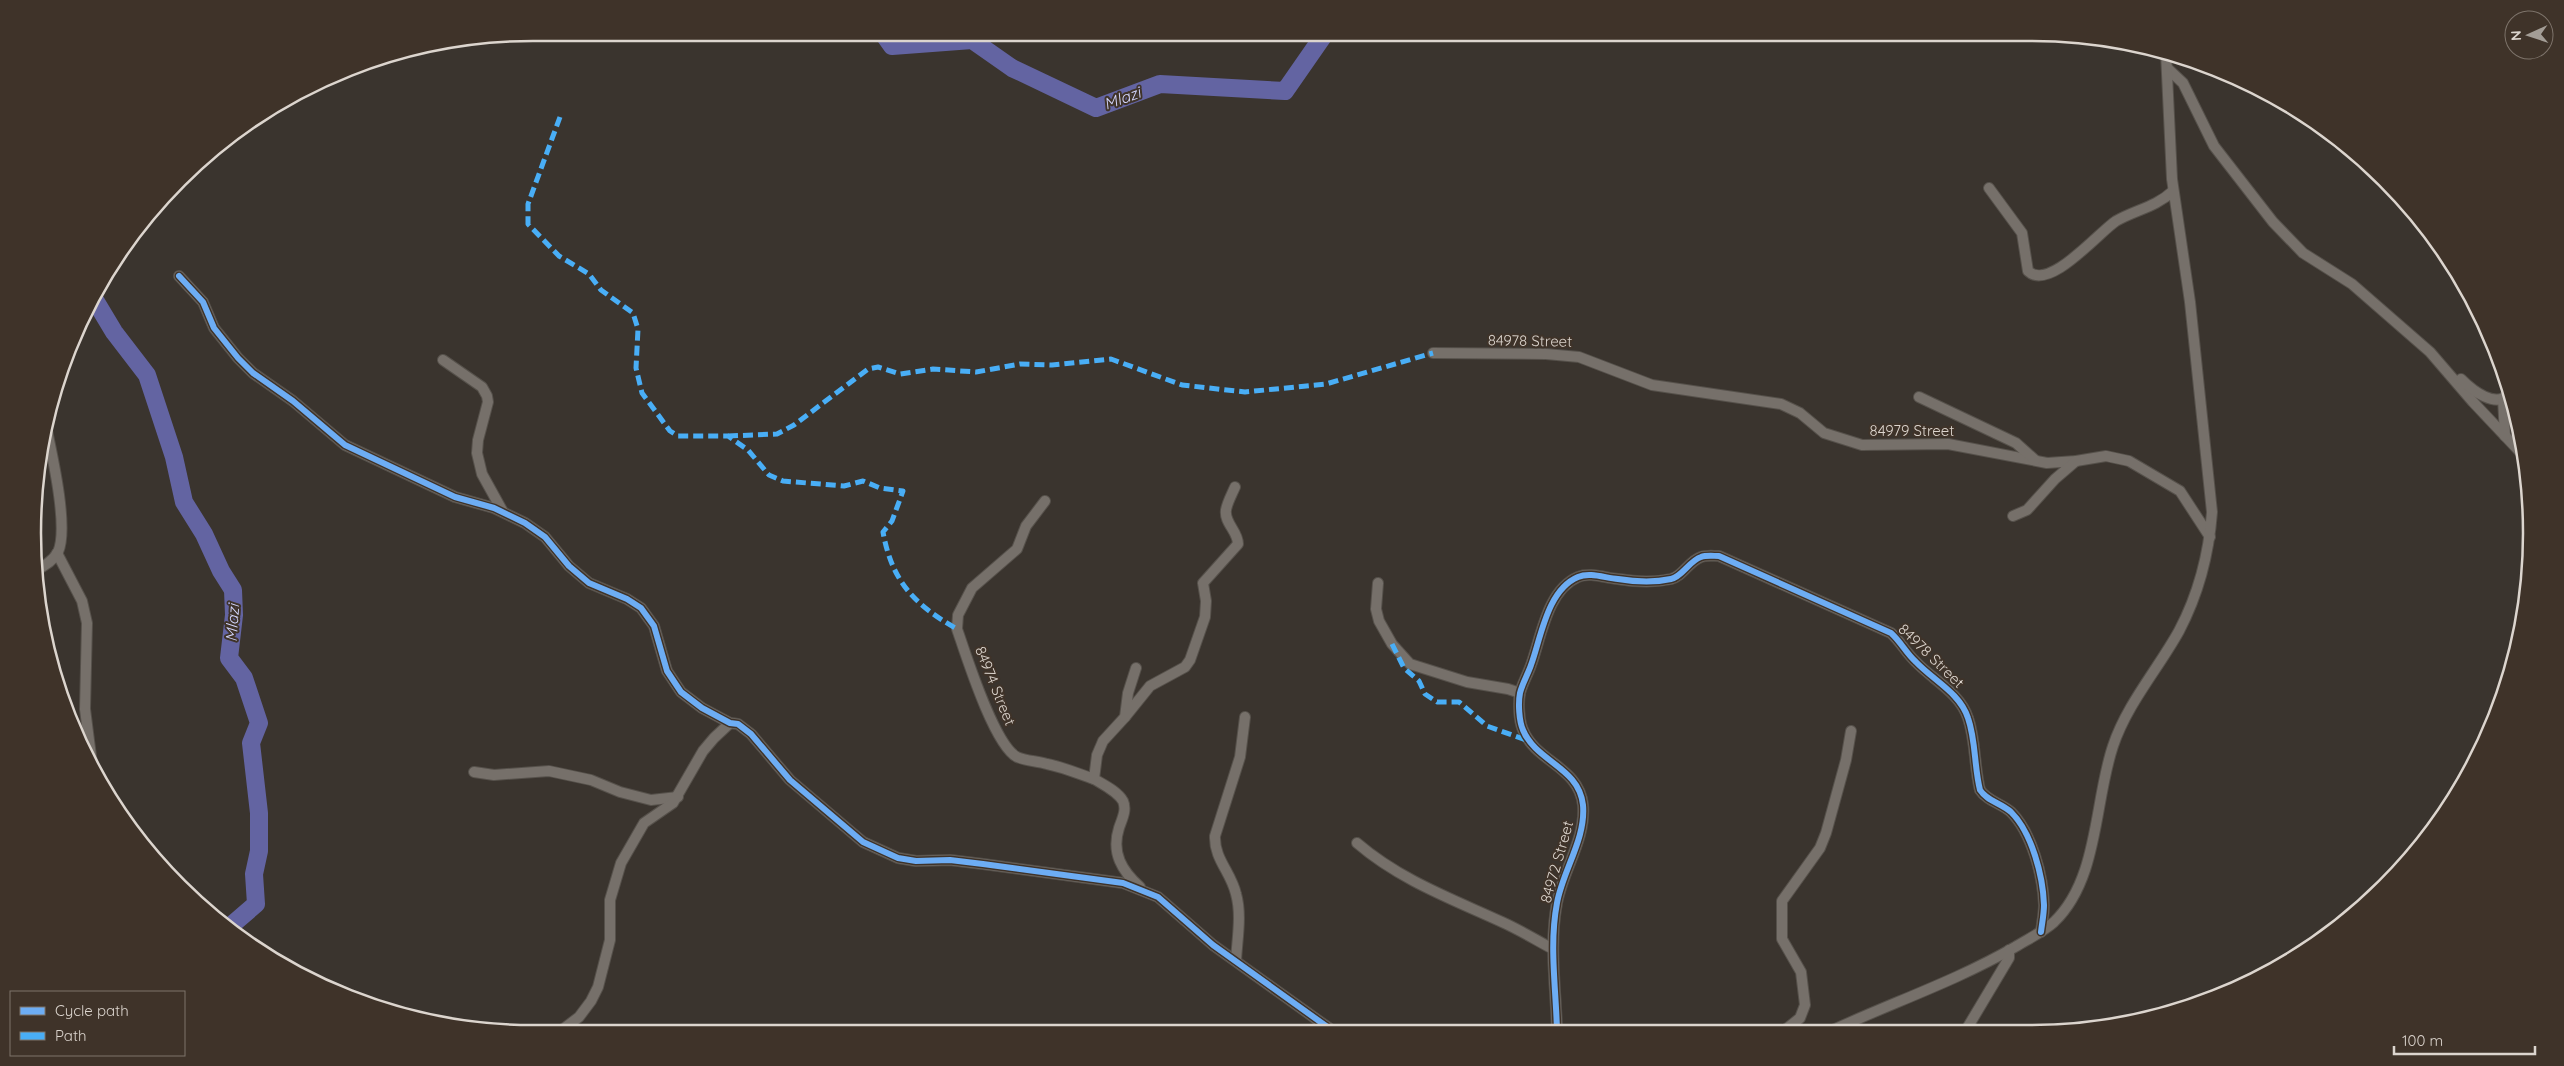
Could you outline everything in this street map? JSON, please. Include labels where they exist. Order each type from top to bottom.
[{"type":"street","points":[[1845,1025],[1975,968],[2041,932],[2053,923],[2079,886],[2087,865],[2113,745],[2126,719],[2178,631],[2200,578],[2210,536],[2212,512],[2190,302],[2173,191],[2166,60]]},
{"type":"street","points":[[2167,68],[2184,83],[2214,146],[2290,240],[2303,253],[2352,284],[2478,395],[2490,398],[2503,396]]},
{"type":"street","points":[[1989,188],[2022,233],[2028,271],[2037,275],[2045,274],[2069,262],[2115,222],[2156,204],[2173,191]]},
{"type":"street","points":[[179,276],[203,302],[214,328],[238,358],[338,440],[355,451],[455,496],[503,512],[537,530],[569,566],[589,583],[627,599],[641,608],[654,626],[672,681],[681,692],[702,708],[730,723],[738,724],[751,734],[781,771],[814,802],[863,842],[884,852],[916,861],[950,860],[983,864],[1123,883],[1143,889],[1174,909],[1213,945],[1325,1025]]},
{"type":"street","points":[[2430,352],[2515,446]]},
{"type":"street","name":"84978 Street","points":[[1433,353],[1546,354],[1579,357],[1623,374]]},
{"type":"street","points":[[442,360],[482,387],[488,396],[477,453],[482,474],[503,512]]},
{"type":"street","name":"84979 Street","points":[[1623,374],[1652,385],[1681,391],[1781,404],[1800,413],[1824,433],[1862,445],[1948,444],[2047,463],[2076,461],[2092,457],[2116,457],[2129,461],[2180,491],[2210,536]]},
{"type":"street","points":[[1919,398],[2016,443],[2035,460]]},
{"type":"street","points":[[2505,436],[2506,408]]},
{"type":"street","points":[[42,568],[57,553],[61,542],[60,507],[49,446]]},
{"type":"street","points":[[2013,516],[2027,510],[2076,461]]},
{"type":"street","points":[[1094,780],[1096,760],[1103,742],[1150,686],[1185,667],[1193,654],[1206,610],[1203,583],[1238,544],[1238,538],[1227,519],[1225,511],[1235,487]]},
{"type":"street","name":"84974 Street","points":[[1044,501],[1026,526],[1018,549],[972,588],[958,615],[957,629],[989,716],[1001,739],[1012,754],[1024,759],[1060,767],[1094,780],[1115,792],[1122,801],[1124,813],[1118,830],[1117,842],[1119,861],[1123,870],[1143,889]]},
{"type":"street","points":[[57,553],[82,601],[87,623],[85,709],[90,744]]},
{"type":"street","name":"84978 Street","points":[[1520,693],[1553,604],[1563,588],[1578,577],[1588,575],[1644,582],[1660,582],[1675,578],[1702,556],[1719,556],[1814,597],[1891,633],[1903,644],[1912,659],[1924,671],[1959,700],[1964,708],[1971,729],[1980,790],[1984,796],[2009,810],[2019,821],[2034,854],[2044,905],[2041,932]]},
{"type":"street","points":[[1378,583],[1376,609],[1378,621],[1392,644],[1410,664],[1467,682],[1520,693]]},
{"type":"street","points":[[1125,717],[1128,693],[1136,668]]},
{"type":"street","name":"84972 Street","points":[[1520,693],[1523,730],[1529,740],[1545,756],[1571,776],[1580,791],[1583,805],[1582,825],[1566,868],[1558,901],[1553,949],[1557,1025]]},
{"type":"street","points":[[1236,961],[1238,905],[1236,894],[1217,856],[1214,844],[1240,758],[1245,717]]},
{"type":"street","points":[[568,1025],[579,1017],[591,1002],[598,986],[610,940],[610,900],[621,862],[644,823],[669,807],[678,796],[703,751],[730,723]]},
{"type":"street","points":[[1791,1025],[1800,1018],[1805,1005],[1801,972],[1782,939],[1782,901],[1820,848],[1826,833],[1848,753],[1851,731]]},
{"type":"street","points":[[474,772],[494,775],[549,771],[591,780],[620,792],[651,800],[678,796]]},
{"type":"street","points":[[1357,843],[1370,854],[1417,884],[1504,922],[1553,949]]},
{"type":"street","points":[[1969,1025],[2009,958],[2009,950]]},
{"type":"waterway","name":"Mlazi","points":[[888,41],[892,46],[959,41]]},
{"type":"waterway","name":"Mlazi","points":[[973,41],[1012,68],[1096,108],[1160,84],[1285,91],[1320,41]]},
{"type":"waterway","name":"Mlazi","points":[[98,305],[114,332],[147,375],[174,457],[184,502],[204,534],[221,571],[233,590],[234,615],[229,658],[244,678],[259,723],[251,743],[259,813],[259,851],[254,874],[256,904],[234,923]]},
{"type":"marked path","points":[[560,117],[528,204],[528,224],[559,256],[589,274],[601,290],[633,313],[638,329],[636,368],[642,393],[670,431],[678,436],[728,436],[748,450],[769,475],[783,481],[844,486],[863,481],[880,488],[903,491],[892,521],[883,532],[892,565],[899,578],[918,601],[929,611],[957,629]]},
{"type":"marked path","points":[[728,436],[777,434],[794,425],[868,369],[878,367],[900,374],[933,369],[976,372],[1020,364],[1052,365],[1111,359],[1182,385],[1245,392],[1326,384],[1433,353]]},
{"type":"marked path","points":[[1392,644],[1404,668],[1419,681],[1425,694],[1437,702],[1459,702],[1487,726],[1529,741]]},
{"type":"cycle path","points":[[179,276],[203,302],[214,328],[238,358],[253,373],[293,401],[345,445],[455,497],[494,508],[525,523],[545,537],[569,566],[589,583],[627,599],[641,608],[654,626],[667,671],[681,692],[702,708],[730,723],[738,724],[751,734],[790,780],[863,842],[898,858],[916,861],[950,860],[1123,883],[1158,897],[1213,945],[1325,1025]]},
{"type":"cycle path","points":[[1557,1025],[1553,935],[1560,891],[1581,830],[1583,805],[1580,792],[1574,782],[1529,741],[1523,730],[1519,702],[1520,693],[1552,603],[1567,583],[1583,576],[1593,575],[1651,582],[1675,578],[1701,557],[1719,556],[1891,633],[1912,659],[1953,694],[1964,709],[1972,736],[1980,790],[1986,797],[2011,812],[2025,831],[2035,855],[2043,894],[2044,908],[2041,932]]}]
